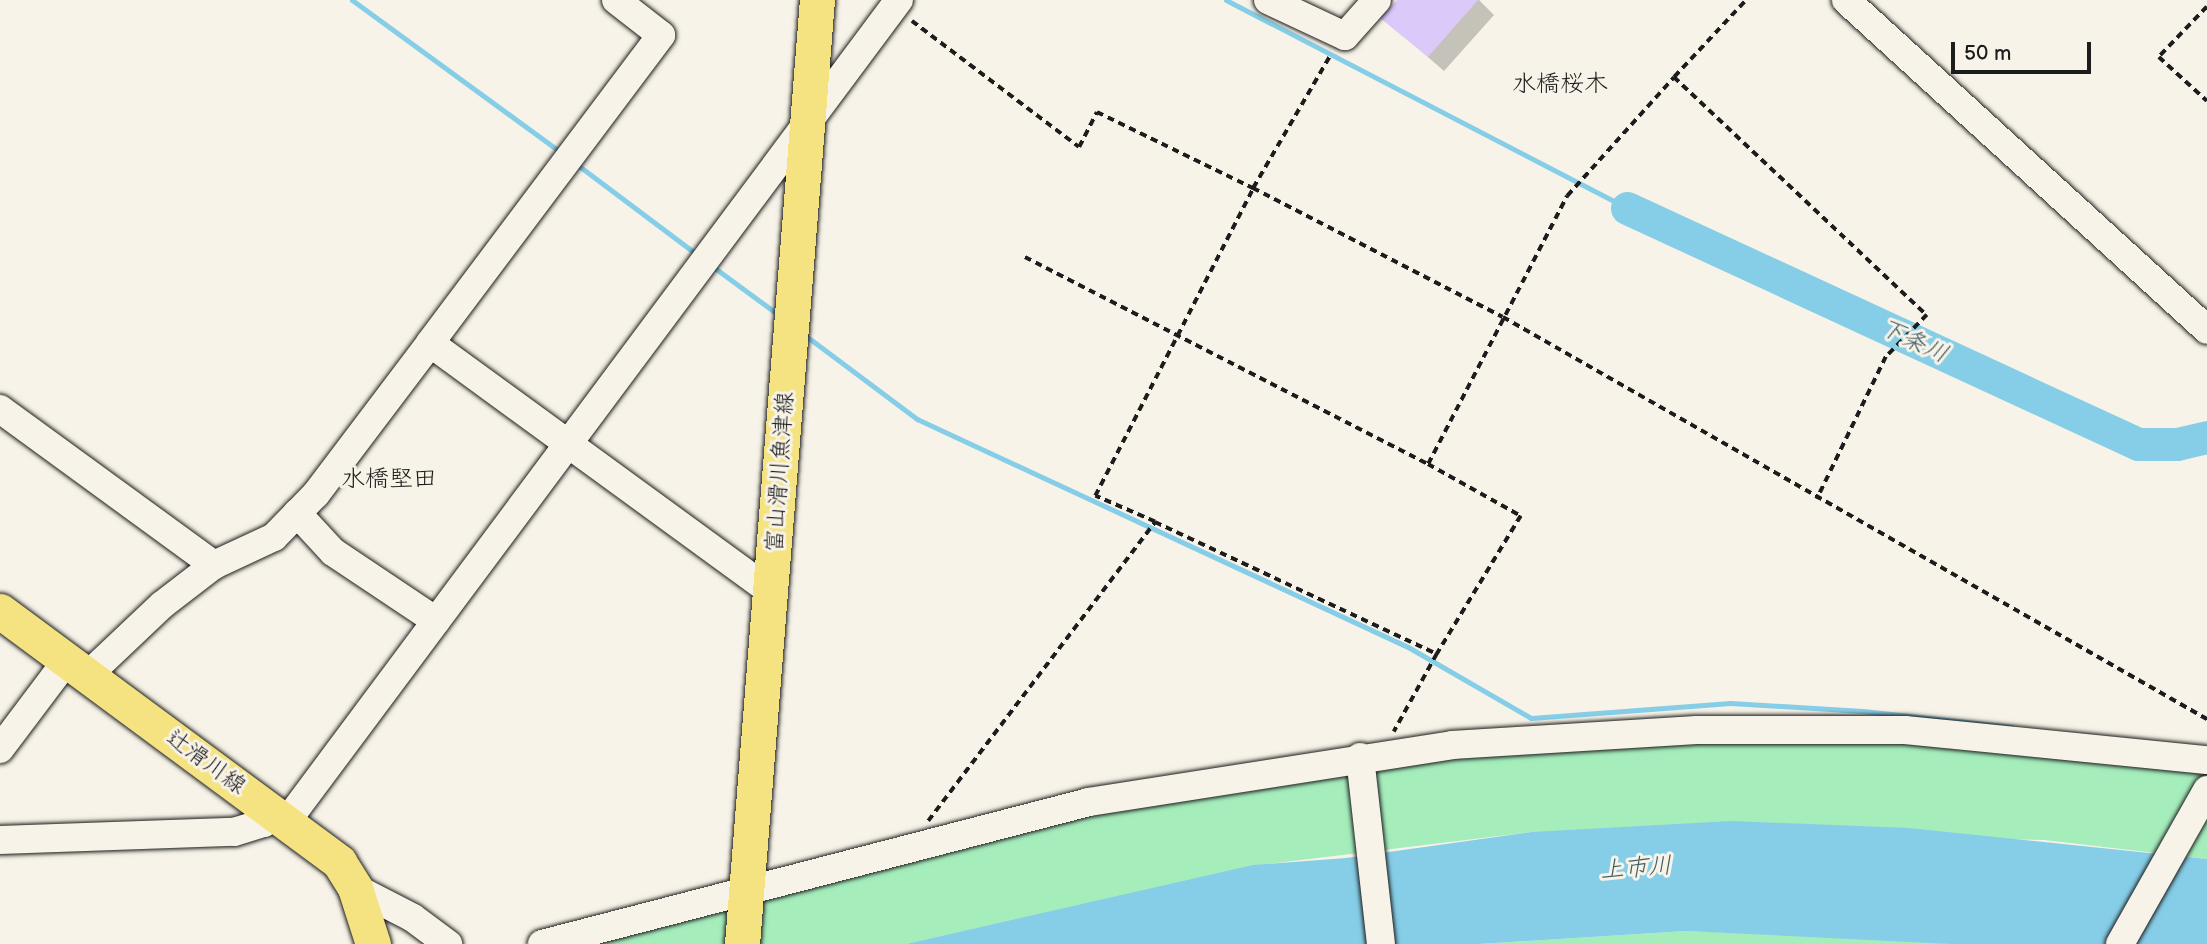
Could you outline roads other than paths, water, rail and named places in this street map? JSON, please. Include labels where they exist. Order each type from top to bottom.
[{"type":"main road","name":"富山滑川魚津線","points":[[745,916],[817,0]]},
{"type":"main road","name":"辻滑川線","points":[[0,612],[281,816],[339,862],[355,888],[373,944]]},
{"type":"street","points":[[0,749],[77,667],[214,565],[274,537],[297,513],[430,343],[661,34],[616,0]]},
{"type":"street","points":[[1268,0],[1345,36],[1377,0]]},
{"type":"street","points":[[1846,0],[2207,330]]},
{"type":"street","points":[[0,840],[234,832],[281,816],[436,621],[896,3]]},
{"type":"street","points":[[430,343],[771,592]]},
{"type":"street","points":[[0,409],[214,565]]},
{"type":"street","points":[[297,513],[332,552],[436,621]]},
{"type":"street","points":[[542,944],[745,916],[910,845],[1089,802],[1371,755],[1452,745],[1696,730],[1905,730],[2207,760]]},
{"type":"street","points":[[1371,755],[1381,944]]},
{"type":"street","points":[[2120,944],[2207,790]]},
{"type":"street","points":[[355,888],[414,918],[449,944]]},
{"type":"water","name":"上市川","points":[[1731,821],[1909,828],[2207,859],[2207,944],[1951,944],[1686,931],[1479,944],[906,944],[1253,865],[1346,858],[1532,832]]},
{"type":"waterway","points":[[352,0],[562,153]]},
{"type":"waterway","points":[[1226,0],[1627,208]]},
{"type":"waterway","points":[[575,163],[699,256]]},
{"type":"waterway","name":"下条川","points":[[1627,208],[2138,444],[2177,444],[2207,437]]},
{"type":"waterway","points":[[712,266],[780,316]]},
{"type":"waterway","points":[[802,333],[917,419],[1408,647],[1531,718],[1730,703],[1863,711],[2012,727]]},
{"type":"district","name":"水橋桜木","points":[[1560,84]]},
{"type":"district","name":"水橋堅田","points":[[389,479]]}]
